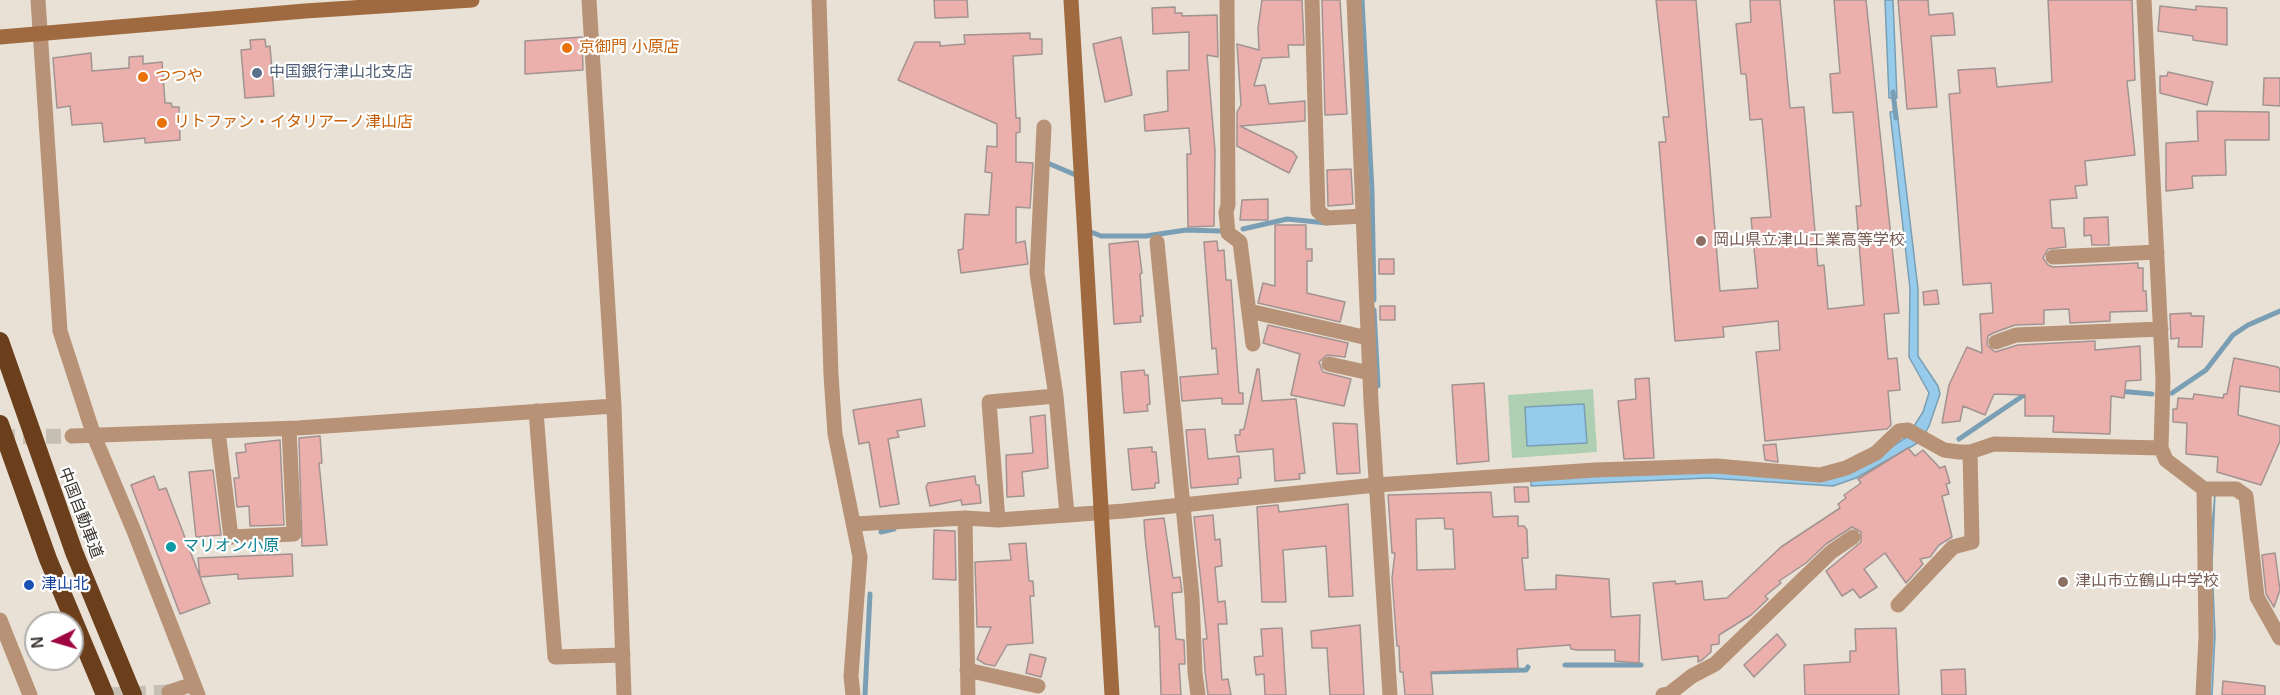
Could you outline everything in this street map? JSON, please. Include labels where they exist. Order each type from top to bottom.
[{"type":"highway","name":"中国自動車道","points":[[0,341],[74,552],[133,695]]},
{"type":"highway","points":[[0,424],[48,559],[105,695]]},
{"type":"street","points":[[38,0],[60,331],[94,436],[196,689],[169,692]]},
{"type":"street","points":[[0,37],[305,5],[472,0]]},
{"type":"street","points":[[589,0],[614,406],[624,695]]},
{"type":"street","points":[[819,0],[831,375],[835,434],[860,557],[851,676],[853,695]]},
{"type":"street","points":[[1071,0],[1112,695]]},
{"type":"street","points":[[1227,0],[1226,212],[1228,233],[1240,242],[1252,344]]},
{"type":"street","points":[[1312,0],[1318,211],[1327,218],[1363,216]]},
{"type":"street","points":[[1354,0],[1368,338],[1390,695]]},
{"type":"street","points":[[2144,0],[2161,329],[2163,415],[2161,448],[2166,460],[2204,489],[2236,489],[2246,496],[2257,597],[2280,638]]},
{"type":"street","points":[[1044,127],[1037,273],[1056,396],[1067,514]]},
{"type":"street","points":[[1157,242],[1183,505],[1198,695]]},
{"type":"street","points":[[2053,257],[2157,252]]},
{"type":"street","points":[[1249,311],[1368,338]]},
{"type":"street","points":[[1996,342],[2016,335],[2161,329]]},
{"type":"street","points":[[1329,364],[1370,373]]},
{"type":"street","points":[[998,520],[989,402],[1056,396]]},
{"type":"street","points":[[72,436],[289,429],[614,406]]},
{"type":"street","points":[[536,411],[555,657],[623,655]]},
{"type":"street","points":[[218,431],[231,537],[294,534],[289,429]]},
{"type":"street","points":[[854,524],[965,518],[998,520],[1183,505],[1376,485],[1595,470],[1716,466],[1820,475],[1846,468],[1876,453],[1899,431],[1908,430],[1926,437],[1944,450],[1970,452],[1994,444],[2161,448]]},
{"type":"street","points":[[1898,604],[1953,547],[1972,542],[1970,452]]},
{"type":"street","points":[[2203,695],[2206,637],[2204,489]]},
{"type":"street","points":[[965,518],[968,695]]},
{"type":"street","points":[[1667,695],[1692,676],[1715,664],[1831,552],[1853,537]]},
{"type":"street","points":[[0,620],[30,695]]},
{"type":"street","points":[[967,670],[1038,686]]},
{"type":"green space","points":[[1593,389],[1597,452],[1512,458],[1508,395]]},
{"type":"water","points":[[1885,0],[1893,0],[1897,98],[1889,98]]},
{"type":"water","points":[[1897,111],[1918,289],[1918,356],[1938,386],[1940,394],[1921,441],[1856,478],[1833,486],[1708,478],[1531,486],[1531,478],[1712,470],[1795,477],[1866,463],[1907,437],[1923,412],[1929,393],[1909,357],[1910,289],[1890,112]]},
{"type":"water","points":[[1584,404],[1587,443],[1527,446],[1525,407]]},
{"type":"water","points":[[2215,493],[2212,564],[2215,635],[2212,695],[2210,695],[2210,549]]},
{"type":"building","points":[[934,0],[967,0],[968,17],[935,18]]},
{"type":"building","points":[[1262,0],[1302,0],[1304,45],[1288,45],[1289,57],[1262,58],[1254,86],[1265,85],[1269,104],[1305,101],[1305,121],[1240,126],[1293,152],[1297,157],[1289,173],[1237,146],[1237,112],[1241,105],[1237,44],[1259,50],[1258,28]]},
{"type":"building","points":[[1322,0],[1340,0],[1347,114],[1325,115]]},
{"type":"building","points":[[1656,0],[1696,0],[1720,291],[1758,288],[1751,218],[1771,217],[1762,119],[1750,120],[1746,74],[1741,74],[1736,24],[1751,22],[1750,0],[1780,0],[1790,108],[1804,107],[1818,266],[1824,265],[1828,309],[1864,305],[1856,206],[1861,206],[1853,112],[1833,113],[1830,74],[1840,73],[1834,0],[1866,0],[1899,313],[1884,314],[1888,359],[1897,358],[1900,390],[1888,391],[1891,425],[1887,429],[1765,441],[1756,352],[1780,350],[1778,321],[1723,327],[1724,337],[1675,341],[1659,142],[1666,142],[1663,117],[1669,117]]},
{"type":"building","points":[[1898,0],[1928,0],[1929,15],[1953,13],[1955,35],[1931,36],[1937,107],[1907,109]]},
{"type":"building","points":[[2048,0],[2132,0],[2135,80],[2127,81],[2135,155],[2085,161],[2087,185],[2075,186],[2077,198],[2050,200],[2052,228],[2064,228],[2066,247],[2048,249],[2043,258],[2048,265],[2053,267],[2138,263],[2138,268],[2143,268],[2143,291],[2146,291],[2147,311],[2110,312],[2110,321],[2070,323],[2069,309],[2044,310],[2044,324],[2015,325],[1993,333],[1988,336],[1987,345],[1995,352],[2018,345],[2095,341],[2095,350],[2140,346],[2141,380],[2126,381],[2124,398],[2111,396],[2110,434],[2053,432],[2054,416],[2025,416],[2025,395],[1994,394],[1985,415],[1963,406],[1960,421],[1942,423],[1949,385],[1967,347],[1982,353],[1980,314],[1993,313],[1991,283],[1963,285],[1949,94],[1960,93],[1958,70],[1995,68],[1997,87],[2052,82]]},
{"type":"building","points":[[2160,6],[2196,10],[2196,6],[2227,8],[2227,45],[2193,40],[2193,36],[2158,31]]},
{"type":"building","points":[[1175,7],[1175,13],[1182,13],[1182,16],[1217,15],[1218,57],[1207,55],[1215,151],[1214,226],[1188,227],[1187,154],[1191,154],[1189,128],[1145,131],[1144,115],[1168,111],[1167,71],[1189,70],[1189,32],[1153,34],[1152,8]]},
{"type":"building","points":[[1030,33],[1030,39],[1042,39],[1042,54],[1013,56],[1016,118],[1020,118],[1020,132],[1016,133],[1016,162],[1033,163],[1030,208],[1016,207],[1016,243],[1025,241],[1028,264],[961,273],[958,250],[963,249],[965,214],[989,215],[992,173],[985,172],[987,146],[997,147],[997,124],[898,80],[915,42],[940,42],[940,46],[965,44],[964,35]]},
{"type":"building","points":[[582,37],[583,70],[525,74],[525,41]]},
{"type":"building","points":[[1121,37],[1132,95],[1105,102],[1093,44]]},
{"type":"building","name":"中国銀行津山北支店","points":[[265,39],[266,47],[270,46],[274,96],[245,98],[241,50],[251,49],[250,40]]},
{"type":"building","points":[[91,53],[92,71],[129,68],[129,57],[143,56],[143,64],[162,62],[165,103],[171,103],[172,107],[179,107],[180,140],[145,143],[145,138],[104,142],[102,123],[72,125],[70,106],[57,108],[53,58]]},
{"type":"building","points":[[2168,72],[2213,82],[2207,105],[2160,93],[2160,76],[2167,76]]},
{"type":"building","points":[[2264,78],[2280,78],[2280,106],[2263,105]]},
{"type":"building","points":[[2197,111],[2269,112],[2269,140],[2225,140],[2226,175],[2192,176],[2193,188],[2166,191],[2166,143],[2198,141]]},
{"type":"building","points":[[1351,169],[1353,204],[1328,206],[1327,170]]},
{"type":"building","points":[[1268,199],[1268,220],[1240,220],[1242,200]]},
{"type":"building","points":[[2108,217],[2109,245],[2092,245],[2091,235],[2084,236],[2084,218]]},
{"type":"building","points":[[1275,225],[1306,225],[1306,249],[1312,249],[1312,261],[1307,261],[1307,293],[1345,302],[1340,322],[1258,303],[1263,283],[1275,286]]},
{"type":"building","points":[[1138,241],[1142,273],[1140,274],[1143,316],[1140,316],[1141,322],[1114,324],[1109,244]]},
{"type":"building","points":[[1217,241],[1218,251],[1224,250],[1226,280],[1231,280],[1239,393],[1243,393],[1243,404],[1222,404],[1222,398],[1182,401],[1180,377],[1218,374],[1216,348],[1212,349],[1204,242]]},
{"type":"building","points":[[1379,259],[1394,259],[1394,274],[1379,274]]},
{"type":"building","points":[[1937,290],[1939,304],[1924,305],[1923,292]]},
{"type":"building","points":[[1380,306],[1395,306],[1395,320],[1380,320]]},
{"type":"building","points":[[2191,313],[2191,316],[2204,316],[2202,347],[2178,347],[2179,338],[2171,339],[2170,314]]},
{"type":"building","points":[[1268,325],[1348,343],[1345,357],[1327,355],[1319,362],[1323,372],[1351,379],[1344,406],[1291,395],[1300,354],[1263,343]]},
{"type":"building","points":[[2234,358],[2280,369],[2280,392],[2240,386],[2238,415],[2280,426],[2280,441],[2261,485],[2217,472],[2218,457],[2186,454],[2187,423],[2173,422],[2173,409],[2177,409],[2178,398],[2193,399],[2194,394],[2223,398],[2224,394],[2227,394]]},
{"type":"building","points":[[1257,369],[1259,369],[1262,401],[1296,399],[1305,473],[1299,474],[1300,479],[1275,481],[1273,449],[1237,452],[1235,435],[1240,435],[1240,430],[1244,429]]},
{"type":"building","points":[[1144,370],[1145,375],[1148,375],[1150,404],[1147,405],[1148,411],[1124,413],[1121,372]]},
{"type":"building","points":[[1649,378],[1654,458],[1624,459],[1618,401],[1636,399],[1635,379]]},
{"type":"building","points":[[1484,383],[1489,461],[1457,464],[1452,385]]},
{"type":"building","points":[[921,399],[925,426],[897,431],[899,437],[888,439],[899,504],[880,507],[869,442],[859,444],[853,410]]},
{"type":"building","points":[[1045,415],[1048,468],[1022,472],[1024,496],[1007,497],[1006,455],[1033,453],[1030,417]]},
{"type":"building","points":[[1333,423],[1357,424],[1360,473],[1337,474]]},
{"type":"building","points":[[1205,429],[1208,459],[1239,456],[1241,478],[1238,478],[1238,484],[1191,488],[1186,430]]},
{"type":"building","points":[[320,436],[322,463],[319,463],[327,545],[302,546],[299,438]]},
{"type":"building","points":[[280,440],[284,525],[250,526],[249,506],[237,507],[234,478],[239,478],[236,453],[246,452],[245,444]]},
{"type":"building","points":[[1776,444],[1778,462],[1765,460],[1763,445]]},
{"type":"building","points":[[1152,447],[1152,452],[1156,452],[1159,483],[1155,483],[1155,488],[1132,490],[1128,449]]},
{"type":"building","points":[[1908,448],[1915,456],[1923,450],[1940,468],[1945,466],[1950,483],[1946,484],[1949,494],[1942,496],[1952,537],[1939,545],[1930,557],[1920,559],[1923,564],[1906,583],[1885,553],[1864,569],[1877,587],[1860,598],[1853,589],[1842,596],[1826,571],[1861,542],[1861,532],[1852,527],[1779,581],[1781,583],[1765,596],[1768,599],[1751,615],[1719,635],[1719,644],[1711,645],[1711,652],[1702,660],[1698,662],[1698,656],[1662,660],[1653,583],[1675,581],[1676,584],[1702,581],[1704,600],[1727,598],[1781,547],[1840,508],[1838,504],[1846,498],[1844,495],[1861,483],[1858,479]]},
{"type":"building","points":[[213,470],[221,535],[196,537],[189,472]]},
{"type":"building","name":"マリオン小原","points":[[154,476],[159,490],[166,488],[210,603],[180,614],[131,485]]},
{"type":"building","points":[[975,476],[976,485],[979,485],[981,503],[962,505],[961,500],[930,506],[926,487],[928,483]]},
{"type":"building","points":[[1514,487],[1528,487],[1529,502],[1515,502]]},
{"type":"building","points":[[1491,492],[1493,517],[1518,516],[1518,526],[1524,526],[1527,530],[1528,558],[1522,558],[1525,590],[1556,589],[1556,575],[1609,579],[1611,617],[1640,615],[1639,663],[1615,661],[1615,650],[1577,650],[1571,649],[1570,645],[1517,649],[1518,668],[1431,672],[1433,695],[1405,695],[1403,672],[1400,672],[1399,646],[1397,646],[1392,578],[1395,553],[1392,553],[1388,495]],"holes":[[[1444,518],[1445,529],[1453,529],[1455,569],[1417,570],[1416,519]]]},
{"type":"building","points":[[1348,504],[1353,596],[1329,597],[1326,546],[1283,550],[1286,602],[1262,602],[1257,507],[1278,505],[1279,512]]},
{"type":"building","points":[[1213,515],[1215,540],[1220,539],[1222,566],[1215,567],[1218,602],[1225,601],[1227,624],[1218,624],[1222,680],[1228,679],[1231,695],[1208,695],[1205,671],[1203,639],[1207,639],[1194,517]]},
{"type":"building","points":[[1164,518],[1173,578],[1180,577],[1182,592],[1172,593],[1176,639],[1184,640],[1185,664],[1179,664],[1181,695],[1161,695],[1159,626],[1155,627],[1145,537],[1144,520]]},
{"type":"building","points":[[934,530],[955,531],[956,580],[933,579]]},
{"type":"building","points":[[1026,543],[1029,581],[1033,581],[1034,596],[1030,596],[1033,643],[1007,645],[995,666],[985,664],[977,659],[991,627],[977,627],[975,562],[1011,560],[1009,544]]},
{"type":"building","points":[[2275,553],[2280,590],[2274,607],[2266,594],[2262,555]]},
{"type":"building","points":[[292,554],[293,576],[238,579],[238,574],[200,577],[198,558]]},
{"type":"building","points":[[1360,625],[1364,695],[1330,695],[1327,648],[1312,648],[1311,631]]},
{"type":"building","points":[[1282,628],[1286,695],[1265,695],[1264,674],[1256,675],[1254,657],[1263,656],[1261,629]]},
{"type":"building","points":[[1896,628],[1899,695],[1805,695],[1804,665],[1850,662],[1850,651],[1856,651],[1855,629]]},
{"type":"building","points":[[1777,634],[1786,645],[1754,677],[1744,665]]},
{"type":"building","points":[[1030,654],[1046,658],[1041,677],[1026,673]]},
{"type":"building","points":[[1965,669],[1966,695],[1942,695],[1941,670]]},
{"type":"building","points":[[2223,681],[2265,686],[2265,695],[2222,695]]},
{"type":"waterway","points":[[1362,0],[1372,191],[1374,300]]},
{"type":"waterway","points":[[1893,92],[1896,118]]},
{"type":"waterway","points":[[1050,164],[1078,176]]},
{"type":"waterway","points":[[1243,229],[1287,219],[1327,223]]},
{"type":"waterway","points":[[1086,230],[1101,236],[1146,236],[1186,230],[1220,231]]},
{"type":"waterway","points":[[1374,310],[1378,386]]},
{"type":"waterway","points":[[2172,393],[2206,370],[2233,335],[2248,325],[2280,311]]},
{"type":"waterway","points":[[2119,391],[2152,394]]},
{"type":"waterway","points":[[1959,439],[2027,393]]},
{"type":"waterway","points":[[881,532],[894,529]]},
{"type":"waterway","points":[[865,695],[870,594]]},
{"type":"waterway","points":[[1565,665],[1641,665]]},
{"type":"waterway","points":[[1426,672],[1526,670],[1528,667]]},
{"type":"tunnel","points":[[0,437],[72,436]]},
{"type":"tunnel","points":[[108,695],[169,692]]},
{"type":"place","name":"京御門 小原店","points":[[567,48]]},
{"type":"place","name":"中国銀行津山北支店","points":[[257,73]]},
{"type":"place","name":"つつや","points":[[143,77]]},
{"type":"place","name":"リトファン・イタリアーノ津山店","points":[[162,123]]},
{"type":"place","name":"岡山県立津山工業高等学校","points":[[1701,241]]},
{"type":"place","name":"マリオン小原","points":[[171,547]]},
{"type":"place","name":"津山市立鶴山中学校","points":[[2063,582]]},
{"type":"place","name":"津山北","points":[[29,585]]}]
